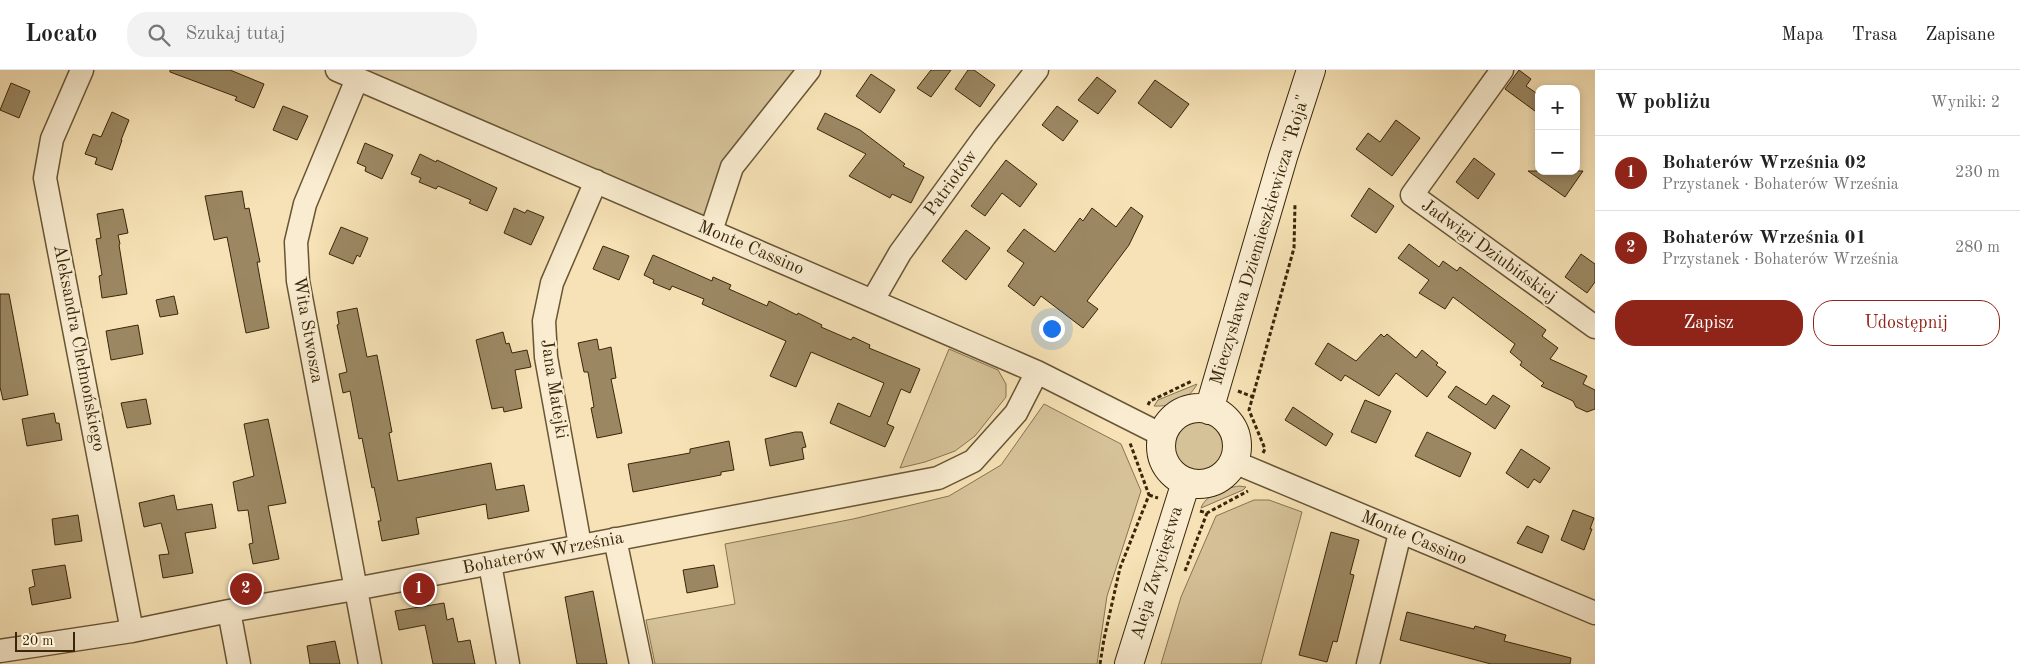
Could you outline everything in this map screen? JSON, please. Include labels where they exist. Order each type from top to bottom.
[{"type":"main road","name":"Mieczysława Dziemieszkiewicza \"Roja\"","points":[[1209,410],[1310,70]]},
{"type":"main road","points":[[1194,409],[1209,410],[1226,420],[1235,433],[1237,446],[1246,467],[1228,472],[1219,479],[1208,483],[1197,484],[1182,493],[1175,476],[1167,467],[1162,456],[1162,435],[1169,423],[1181,413],[1194,409]]},
{"type":"main road","name":"Aleja Zwycięstwa","points":[[1129,664],[1182,493]]},
{"type":"street","name":"Aleksandra Chełmońskiego","points":[[82,70],[52,139],[45,178],[132,631]]},
{"type":"street","name":"Monte Cassino","points":[[337,70],[1037,372],[1133,432],[1162,435]]},
{"type":"street","points":[[711,231],[732,167],[809,70]]},
{"type":"street","name":"Patriotów","points":[[873,300],[900,253],[985,136],[1036,70]]},
{"type":"street","name":"Jadwigi Dziubińskiej","points":[[1502,70],[1412,195],[1595,327]]},
{"type":"street","name":"Wita Stwosza","points":[[357,79],[305,204],[296,242],[298,281],[370,664]]},
{"type":"street","name":"Jana Matejki","points":[[580,545],[546,357],[544,321],[552,283],[596,181]]},
{"type":"street","name":"Bohaterów Września","points":[[11,655],[229,610],[490,564],[580,545],[938,478],[973,461],[1016,413],[1037,372]]},
{"type":"street","name":"Monte Cassino","points":[[1246,467],[1595,613]]},
{"type":"street","points":[[1368,664],[1400,533]]},
{"type":"street","points":[[615,539],[641,664]]},
{"type":"street","points":[[490,564],[508,664]]},
{"type":"street","points":[[229,610],[238,664]]},
{"type":"path","points":[[1183,576],[1207,513],[1250,490],[1246,467],[1265,449],[1250,410],[1294,248],[1296,196]]},
{"type":"path","points":[[1100,664],[1120,568],[1149,495],[1133,432],[1150,401],[1199,378],[1253,397]]},
{"type":"path","points":[[1149,495],[1182,493],[1207,513]]},
{"type":"shaded area","points":[[337,70],[809,70],[732,167],[711,231]]},
{"type":"shaded area","points":[[949,349],[998,370],[1006,384],[1006,397],[975,436],[955,451],[925,462],[900,468]]},
{"type":"shaded area","points":[[1197,384],[1194,390],[1179,401],[1173,404],[1154,406],[1158,400]]},
{"type":"shaded area","points":[[1044,404],[1121,444],[1141,491],[1107,596],[1097,664],[655,664],[646,620],[735,604],[725,544],[853,519],[949,496],[1001,465]]},
{"type":"shaded area","points":[[1194,422],[1204,422],[1217,429],[1224,442],[1224,452],[1217,465],[1204,472],[1194,472],[1185,468],[1178,461],[1174,452],[1174,442],[1178,433],[1185,426]]},
{"type":"shaded area","points":[[1239,486],[1246,487],[1201,508],[1203,503],[1211,496],[1222,490]]},
{"type":"shaded area","points":[[1254,500],[1269,500],[1302,512],[1261,664],[1161,664],[1181,597],[1216,516]]},
{"type":"building","points":[[170,70],[230,70],[264,84],[254,108],[235,100],[237,97],[170,72]]},
{"type":"building","points":[[931,70],[951,70],[931,97],[917,88]]},
{"type":"building","points":[[968,70],[974,70],[995,85],[980,107],[955,89]]},
{"type":"building","points":[[1519,70],[1531,79],[1526,86],[1535,92],[1535,111],[1505,89]]},
{"type":"building","points":[[871,74],[895,90],[880,113],[856,96]]},
{"type":"building","points":[[1097,77],[1116,91],[1098,114],[1078,100]]},
{"type":"building","points":[[1155,80],[1189,104],[1171,128],[1138,103]]},
{"type":"building","points":[[11,83],[30,91],[19,118],[0,110]]},
{"type":"building","points":[[283,106],[308,116],[297,140],[273,130]]},
{"type":"building","points":[[1057,106],[1078,121],[1063,141],[1042,125]]},
{"type":"building","points":[[112,112],[129,120],[112,170],[95,164],[97,158],[85,154],[93,134],[101,137]]},
{"type":"building","points":[[825,113],[860,130],[905,164],[903,166],[924,177],[911,203],[892,194],[890,198],[849,176],[866,154],[817,129]]},
{"type":"building","points":[[1396,120],[1420,138],[1392,176],[1356,149],[1368,133],[1380,142]]},
{"type":"building","points":[[365,143],[393,155],[382,179],[365,171],[366,167],[357,163]]},
{"type":"building","points":[[420,154],[497,188],[487,211],[469,203],[471,200],[438,186],[436,189],[419,182],[421,178],[411,174]]},
{"type":"building","points":[[1474,158],[1495,174],[1478,199],[1456,182]]},
{"type":"building","points":[[1006,160],[1037,184],[1020,207],[1002,193],[985,216],[971,206]]},
{"type":"building","points":[[1528,171],[1535,171],[1535,175],[1580,175],[1580,171],[1583,171],[1565,197]]},
{"type":"building","points":[[1369,188],[1394,206],[1376,233],[1351,216]]},
{"type":"building","points":[[242,191],[245,209],[249,208],[260,262],[257,262],[269,328],[246,333],[227,237],[214,240],[205,196]]},
{"type":"building","points":[[1131,207],[1143,216],[1129,245],[1087,301],[1098,309],[1083,328],[1041,296],[1034,306],[1008,286],[1024,263],[1007,251],[1024,229],[1055,252],[1080,218],[1083,221],[1092,208],[1116,227]]},
{"type":"building","points":[[514,208],[525,213],[527,210],[544,217],[531,245],[504,233]]},
{"type":"building","points":[[123,209],[128,233],[118,235],[127,294],[102,298],[99,276],[102,275],[96,239],[101,238],[97,214]]},
{"type":"building","points":[[341,227],[368,238],[360,257],[357,255],[353,264],[329,254]]},
{"type":"building","points":[[966,230],[990,248],[966,280],[942,261]]},
{"type":"building","points":[[1409,244],[1439,267],[1443,261],[1457,271],[1460,267],[1546,330],[1542,336],[1558,348],[1550,359],[1587,376],[1583,384],[1595,390],[1595,409],[1587,412],[1576,407],[1573,401],[1541,386],[1544,383],[1520,365],[1522,362],[1510,352],[1515,344],[1453,297],[1445,309],[1419,293],[1429,280],[1398,258]]},
{"type":"building","points":[[603,246],[629,256],[619,280],[593,269]]},
{"type":"building","points":[[1581,254],[1595,264],[1595,282],[1587,293],[1565,277]]},
{"type":"building","points":[[653,255],[712,281],[713,277],[731,285],[729,289],[767,306],[769,301],[797,315],[798,313],[822,325],[821,327],[851,340],[853,337],[870,345],[869,348],[920,369],[910,393],[901,389],[887,424],[894,427],[885,447],[830,423],[838,403],[870,417],[884,383],[811,352],[796,387],[770,376],[786,341],[702,304],[704,299],[672,286],[670,290],[653,283],[654,280],[644,275]]},
{"type":"building","points":[[0,294],[9,294],[28,395],[3,400],[0,387]]},
{"type":"building","points":[[174,296],[178,314],[160,317],[156,300]]},
{"type":"building","points":[[357,308],[367,357],[377,355],[392,432],[389,433],[398,481],[491,463],[496,490],[524,485],[529,511],[488,519],[486,504],[416,518],[419,534],[382,541],[378,521],[381,521],[374,487],[372,488],[362,438],[359,439],[350,391],[343,393],[339,374],[347,372],[337,325],[339,324],[337,312]]},
{"type":"building","points":[[138,325],[143,354],[111,360],[106,331]]},
{"type":"building","points":[[503,332],[506,344],[509,343],[512,353],[527,350],[531,367],[515,370],[522,408],[504,412],[503,407],[492,409],[476,340]]},
{"type":"building","points":[[1381,334],[1384,337],[1387,334],[1416,358],[1422,350],[1438,363],[1436,365],[1446,372],[1427,397],[1396,373],[1379,396],[1345,375],[1341,381],[1315,364],[1328,343],[1356,361]]},
{"type":"building","points":[[597,339],[599,350],[611,347],[616,378],[611,379],[622,433],[597,438],[591,408],[594,407],[588,372],[584,372],[578,343]]},
{"type":"building","points":[[1456,386],[1486,405],[1493,395],[1510,406],[1495,429],[1448,397]]},
{"type":"building","points":[[146,399],[151,424],[127,428],[121,403]]},
{"type":"building","points":[[1365,400],[1391,411],[1376,443],[1351,432]]},
{"type":"building","points":[[1293,407],[1333,434],[1326,446],[1285,420]]},
{"type":"building","points":[[54,413],[56,423],[59,423],[62,440],[27,446],[22,419]]},
{"type":"building","points":[[268,419],[286,503],[268,506],[279,559],[253,564],[249,544],[253,543],[248,510],[238,511],[233,482],[254,476],[244,424]]},
{"type":"building","points":[[802,432],[806,447],[802,448],[804,459],[770,466],[765,439]]},
{"type":"building","points":[[1427,432],[1471,453],[1460,477],[1415,456]]},
{"type":"building","points":[[729,441],[734,470],[721,472],[721,475],[633,492],[628,464],[690,453],[690,449]]},
{"type":"building","points":[[1521,449],[1550,468],[1540,483],[1534,479],[1528,488],[1506,473]]},
{"type":"building","points":[[174,495],[177,510],[212,504],[216,528],[185,533],[193,573],[163,578],[159,555],[169,554],[161,523],[144,527],[139,503]]},
{"type":"building","points":[[1573,510],[1594,518],[1584,550],[1561,540]]},
{"type":"building","points":[[78,515],[82,541],[55,545],[52,519]]},
{"type":"building","points":[[1527,526],[1549,536],[1542,553],[1517,543]]},
{"type":"building","points":[[1331,532],[1359,540],[1350,574],[1354,575],[1337,642],[1333,641],[1327,662],[1299,655]]},
{"type":"building","points":[[65,565],[71,598],[32,605],[29,588],[35,586],[32,570]]},
{"type":"building","points":[[714,565],[718,587],[687,593],[683,570]]},
{"type":"building","points":[[593,591],[607,664],[577,664],[565,597]]},
{"type":"building","points":[[444,603],[447,620],[453,618],[458,642],[470,640],[475,664],[433,664],[425,625],[399,630],[395,611]]},
{"type":"building","points":[[1407,612],[1474,629],[1475,626],[1506,635],[1504,641],[1571,658],[1570,664],[1491,664],[1400,640]]},
{"type":"building","points":[[335,641],[340,664],[310,664],[307,646]]},
{"type":"place","name":"Bohaterów Września 01","points":[[246,589]]},
{"type":"place","name":"Bohaterów Września 02","points":[[419,589]]}]
